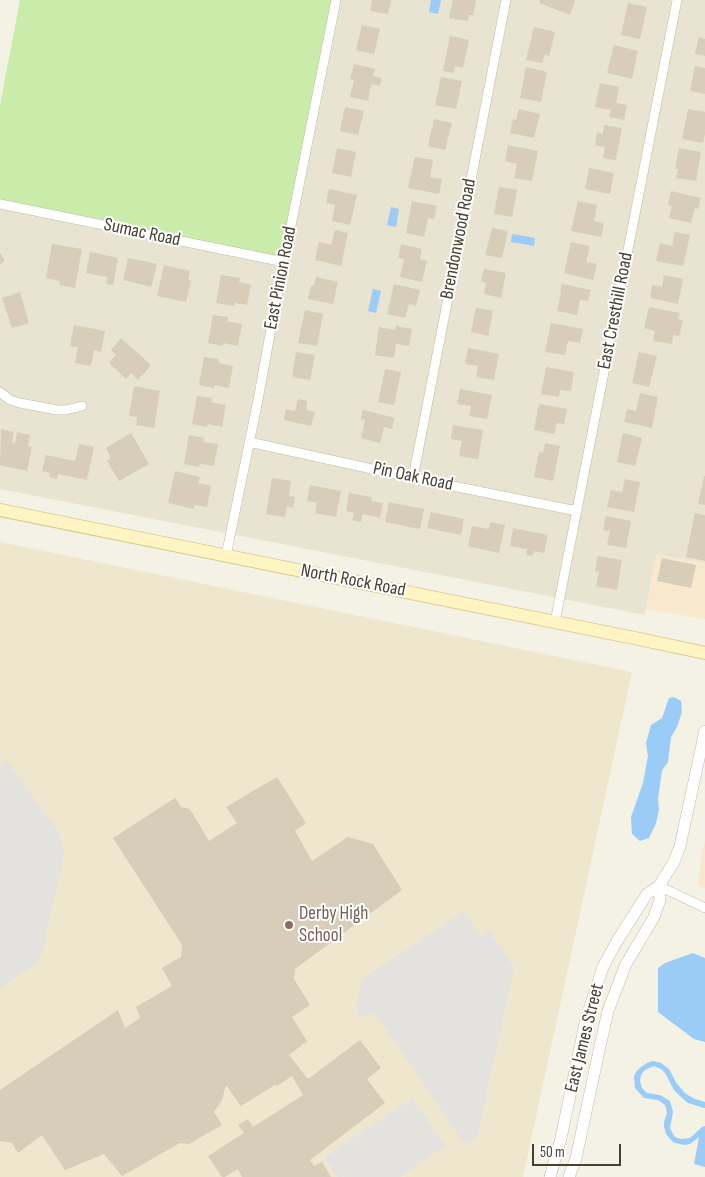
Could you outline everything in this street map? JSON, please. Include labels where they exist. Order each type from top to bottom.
[{"type":"main road","name":"North Rock Road","points":[[0,510],[639,638],[705,653]]},
{"type":"street","name":"East Pinion Road","points":[[226,556],[336,0]]},
{"type":"street","name":"Brendonwood Road","points":[[413,478],[506,0]]},
{"type":"street","name":"East Cresthill Road","points":[[555,622],[677,0]]},
{"type":"street","name":"Sumac Road","points":[[0,204],[284,262]]},
{"type":"street","points":[[0,392],[10,400],[20,404],[57,410],[82,406]]},
{"type":"street","name":"Pin Oak Road","points":[[249,442],[577,511]]},
{"type":"street","name":"East James Street","points":[[550,1177],[561,1138],[586,1019],[603,968],[617,941],[647,894],[659,886],[674,862],[680,846],[705,731]]},
{"type":"street","points":[[659,886],[705,908]]},
{"type":"street","name":"East James Street","points":[[569,1177],[576,1158],[608,1011],[626,964],[654,917],[660,900],[659,886]]},
{"type":"shaded area","points":[[336,0],[705,0],[705,563],[657,555],[645,615],[0,489],[0,205]]},
{"type":"shaded area","name":"Derby High School","points":[[0,542],[632,672],[523,1177],[0,1177]]},
{"type":"shaded area","points":[[656,554],[705,563],[705,619],[646,609]]},
{"type":"shaded area","points":[[7,761],[60,834],[64,854],[42,955],[34,965],[0,988],[0,766]]},
{"type":"shaded area","points":[[705,841],[705,888],[698,884]]},
{"type":"shaded area","points":[[465,911],[480,936],[489,931],[514,968],[478,1134],[469,1144],[464,1143],[374,1012],[360,1018],[355,1007],[363,979]]},
{"type":"shaded area","points":[[413,1098],[445,1146],[400,1177],[337,1177],[325,1157]]},
{"type":"green space","points":[[20,0],[336,0],[284,262],[0,204],[0,105]]},
{"type":"water","points":[[431,0],[441,0],[438,14],[429,12]]},
{"type":"water","points":[[391,207],[399,209],[396,227],[387,225]]},
{"type":"water","points":[[512,234],[535,238],[534,246],[511,242]]},
{"type":"water","points":[[373,289],[381,291],[376,313],[368,311]]},
{"type":"water","points":[[674,697],[681,701],[682,712],[671,737],[668,762],[662,770],[658,799],[659,810],[656,823],[649,838],[640,841],[632,834],[631,817],[643,783],[648,756],[646,743],[651,725],[662,718],[669,698]]},
{"type":"water","points":[[693,953],[705,958],[705,1042],[694,1039],[658,1012],[658,968],[665,963]]},
{"type":"water","points":[[653,1061],[661,1063],[669,1069],[677,1084],[686,1094],[705,1102],[705,1108],[688,1103],[674,1090],[665,1073],[654,1066],[645,1070],[641,1075],[642,1088],[647,1093],[660,1095],[670,1101],[673,1112],[670,1128],[675,1137],[681,1139],[690,1138],[705,1126],[705,1167],[694,1164],[699,1137],[690,1144],[685,1145],[672,1141],[666,1134],[664,1127],[667,1113],[665,1105],[658,1100],[644,1098],[635,1088],[634,1076],[636,1072],[647,1063]]},
{"type":"building","points":[[372,0],[391,0],[388,14],[370,11]]},
{"type":"building","points":[[453,0],[476,0],[473,15],[469,15],[468,21],[449,18]]},
{"type":"building","points":[[540,0],[575,0],[570,15],[539,3]]},
{"type":"building","points":[[628,3],[647,7],[640,39],[621,35]]},
{"type":"building","points":[[362,25],[380,29],[374,54],[356,50]]},
{"type":"building","points":[[534,27],[555,32],[549,56],[545,54],[542,63],[526,60]]},
{"type":"building","points":[[450,36],[469,40],[463,68],[455,66],[454,73],[443,71]]},
{"type":"building","points":[[699,37],[705,39],[705,56],[695,54]]},
{"type":"building","points":[[614,45],[638,51],[632,79],[607,73]]},
{"type":"building","points":[[354,64],[375,69],[373,76],[382,78],[380,86],[371,84],[368,101],[350,97],[354,80],[350,79]]},
{"type":"building","points":[[695,66],[705,68],[705,94],[690,91]]},
{"type":"building","points":[[526,67],[547,72],[541,102],[520,98]]},
{"type":"building","points":[[441,77],[462,81],[456,109],[435,105]]},
{"type":"building","points":[[600,83],[619,87],[616,103],[627,105],[624,120],[609,117],[611,110],[595,107]]},
{"type":"building","points":[[345,107],[364,111],[358,135],[340,131]]},
{"type":"building","points":[[519,109],[540,114],[534,138],[510,133],[513,119],[516,120]]},
{"type":"building","points":[[688,109],[705,112],[703,143],[682,139]]},
{"type":"building","points":[[434,119],[452,123],[445,150],[428,146]]},
{"type":"building","points":[[604,125],[622,128],[616,160],[603,158],[605,147],[595,145],[597,133],[603,134]]},
{"type":"building","points":[[508,145],[538,151],[532,181],[514,178],[517,164],[505,161]]},
{"type":"building","points":[[337,148],[356,152],[351,177],[332,173]]},
{"type":"building","points":[[679,148],[701,152],[696,181],[676,178],[678,169],[675,169]]},
{"type":"building","points":[[415,157],[433,160],[430,177],[442,179],[439,194],[408,188]]},
{"type":"building","points":[[589,168],[614,173],[610,194],[585,189]]},
{"type":"building","points":[[499,187],[517,190],[512,217],[494,214]]},
{"type":"building","points":[[329,189],[357,195],[350,225],[332,221],[335,205],[326,203]]},
{"type":"building","points":[[671,191],[701,198],[698,209],[695,208],[691,223],[669,218],[672,206],[668,205]]},
{"type":"building","points":[[412,201],[437,206],[434,219],[428,218],[424,237],[406,233]]},
{"type":"building","points":[[578,201],[597,205],[594,221],[604,223],[601,237],[571,231]]},
{"type":"building","points":[[492,228],[508,231],[502,258],[485,255]]},
{"type":"building","points":[[335,230],[348,233],[341,266],[315,260],[319,242],[331,245]]},
{"type":"building","points":[[675,232],[690,235],[683,266],[656,261],[660,243],[672,246]]},
{"type":"building","points":[[571,242],[590,246],[586,262],[597,264],[593,280],[564,273]]},
{"type":"building","points":[[52,244],[82,249],[75,288],[59,285],[60,281],[46,278]]},
{"type":"building","points":[[401,244],[422,249],[420,259],[427,261],[422,282],[400,277],[404,259],[398,258]]},
{"type":"building","points":[[90,252],[118,258],[113,285],[106,284],[107,277],[86,273]]},
{"type":"building","points":[[0,253],[5,260],[0,264]]},
{"type":"building","points":[[128,258],[157,264],[151,287],[123,280]]},
{"type":"building","points":[[164,265],[190,271],[188,280],[191,281],[186,302],[157,296]]},
{"type":"building","points":[[484,269],[506,273],[501,298],[484,294],[486,283],[481,281]]},
{"type":"building","points":[[221,275],[240,278],[239,282],[251,285],[247,305],[235,303],[234,306],[216,303]]},
{"type":"building","points":[[664,275],[683,279],[678,304],[650,298],[652,285],[662,287]]},
{"type":"building","points":[[316,277],[338,282],[333,304],[308,299],[311,286],[314,286]]},
{"type":"building","points":[[394,284],[420,290],[416,306],[409,304],[405,318],[387,314]]},
{"type":"building","points":[[562,284],[591,290],[588,301],[580,300],[577,315],[557,311]]},
{"type":"building","points":[[20,292],[29,323],[12,328],[2,298]]},
{"type":"building","points":[[649,307],[680,313],[678,319],[683,320],[679,336],[673,335],[672,344],[653,341],[655,331],[644,328]]},
{"type":"building","points":[[476,308],[493,311],[488,336],[471,332]]},
{"type":"building","points":[[305,310],[323,314],[317,346],[298,343]]},
{"type":"building","points":[[213,315],[228,317],[227,321],[242,324],[238,346],[208,343]]},
{"type":"building","points":[[551,323],[583,329],[580,343],[568,341],[565,355],[545,352]]},
{"type":"building","points":[[74,325],[105,331],[101,352],[94,350],[91,366],[75,363],[78,347],[70,346]]},
{"type":"building","points":[[396,326],[412,329],[409,346],[396,344],[394,358],[375,355],[379,327],[395,330]]},
{"type":"building","points":[[121,338],[151,365],[138,380],[131,373],[126,379],[109,363],[116,355],[111,350]]},
{"type":"building","points":[[468,348],[499,354],[494,380],[476,377],[478,366],[465,364]]},
{"type":"building","points":[[296,352],[315,355],[310,380],[292,377]]},
{"type":"building","points":[[639,352],[657,356],[649,387],[632,383]]},
{"type":"building","points":[[204,357],[219,359],[218,363],[233,366],[229,388],[215,385],[214,388],[199,385]]},
{"type":"building","points":[[546,367],[574,372],[571,391],[560,390],[559,397],[541,394]]},
{"type":"building","points":[[385,369],[401,372],[394,405],[378,402]]},
{"type":"building","points":[[134,386],[160,391],[154,428],[136,425],[137,417],[129,416]]},
{"type":"building","points":[[460,389],[492,395],[487,419],[469,416],[471,406],[457,404]]},
{"type":"building","points":[[640,393],[658,397],[652,428],[624,422],[627,409],[636,411]]},
{"type":"building","points":[[197,396],[212,398],[211,402],[226,405],[222,427],[208,424],[207,427],[192,424]]},
{"type":"building","points":[[298,399],[307,401],[306,410],[315,412],[311,426],[284,420],[286,409],[295,411]]},
{"type":"building","points":[[539,404],[567,409],[564,424],[557,423],[554,434],[534,430]]},
{"type":"building","points":[[363,410],[395,418],[392,429],[384,427],[380,443],[361,438],[365,420],[361,419]]},
{"type":"building","points":[[453,425],[483,430],[478,459],[459,456],[462,441],[451,439]]},
{"type":"building","points":[[1,429],[14,432],[12,442],[15,443],[17,432],[30,435],[28,446],[32,447],[27,471],[0,465]]},
{"type":"building","points":[[131,433],[149,464],[119,481],[107,461],[111,458],[106,448]]},
{"type":"building","points":[[623,433],[642,438],[635,466],[617,462]]},
{"type":"building","points":[[189,435],[204,438],[203,442],[218,444],[214,466],[200,464],[199,467],[184,464]]},
{"type":"building","points":[[545,443],[560,446],[553,481],[534,477],[539,452],[543,453]]},
{"type":"building","points":[[79,444],[94,447],[87,480],[58,474],[57,479],[49,477],[50,473],[42,471],[46,455],[75,461]]},
{"type":"building","points":[[175,471],[200,477],[198,483],[211,486],[207,507],[194,505],[194,509],[168,503]]},
{"type":"building","points":[[705,476],[705,505],[698,504]]},
{"type":"building","points":[[272,478],[291,481],[289,496],[295,497],[293,508],[287,506],[285,517],[266,514]]},
{"type":"building","points":[[625,479],[640,482],[634,512],[607,507],[611,490],[622,492]]},
{"type":"building","points":[[310,485],[341,491],[336,517],[315,513],[317,503],[307,501]]},
{"type":"building","points":[[349,493],[372,497],[371,501],[383,503],[380,518],[363,514],[361,522],[352,520],[354,513],[346,511]]},
{"type":"building","points":[[389,502],[424,509],[420,529],[385,522]]},
{"type":"building","points":[[431,512],[464,519],[461,535],[427,528]]},
{"type":"building","points":[[695,513],[705,515],[705,561],[686,557]]},
{"type":"building","points":[[606,516],[631,521],[626,548],[607,545],[610,531],[603,530]]},
{"type":"building","points":[[490,522],[505,525],[499,553],[468,546],[472,526],[489,529]]},
{"type":"building","points":[[513,528],[548,535],[544,553],[534,551],[533,556],[526,555],[527,549],[510,546]]},
{"type":"building","points":[[598,556],[622,560],[617,590],[596,586],[599,572],[595,571]]},
{"type":"building","points":[[662,558],[696,565],[691,588],[657,581]]},
{"type":"building","name":"Derby High School","points":[[277,777],[306,823],[295,831],[312,861],[348,837],[373,844],[402,890],[295,969],[294,979],[310,1005],[292,1017],[307,1041],[289,1055],[308,1079],[360,1040],[381,1068],[367,1079],[385,1103],[310,1160],[314,1166],[322,1162],[331,1177],[242,1177],[238,1169],[222,1177],[208,1156],[244,1133],[238,1125],[248,1119],[253,1127],[303,1095],[292,1076],[241,1106],[226,1085],[222,1100],[214,1112],[222,1125],[189,1144],[180,1143],[122,1176],[104,1154],[65,1170],[42,1135],[18,1153],[12,1143],[0,1141],[0,1090],[118,1010],[125,1028],[140,1018],[136,1007],[172,986],[162,968],[181,957],[182,945],[113,838],[175,798],[181,807],[190,809],[209,841],[237,823],[226,807]]},
{"type":"place","name":"Derby High School","points":[[289,925]]}]
